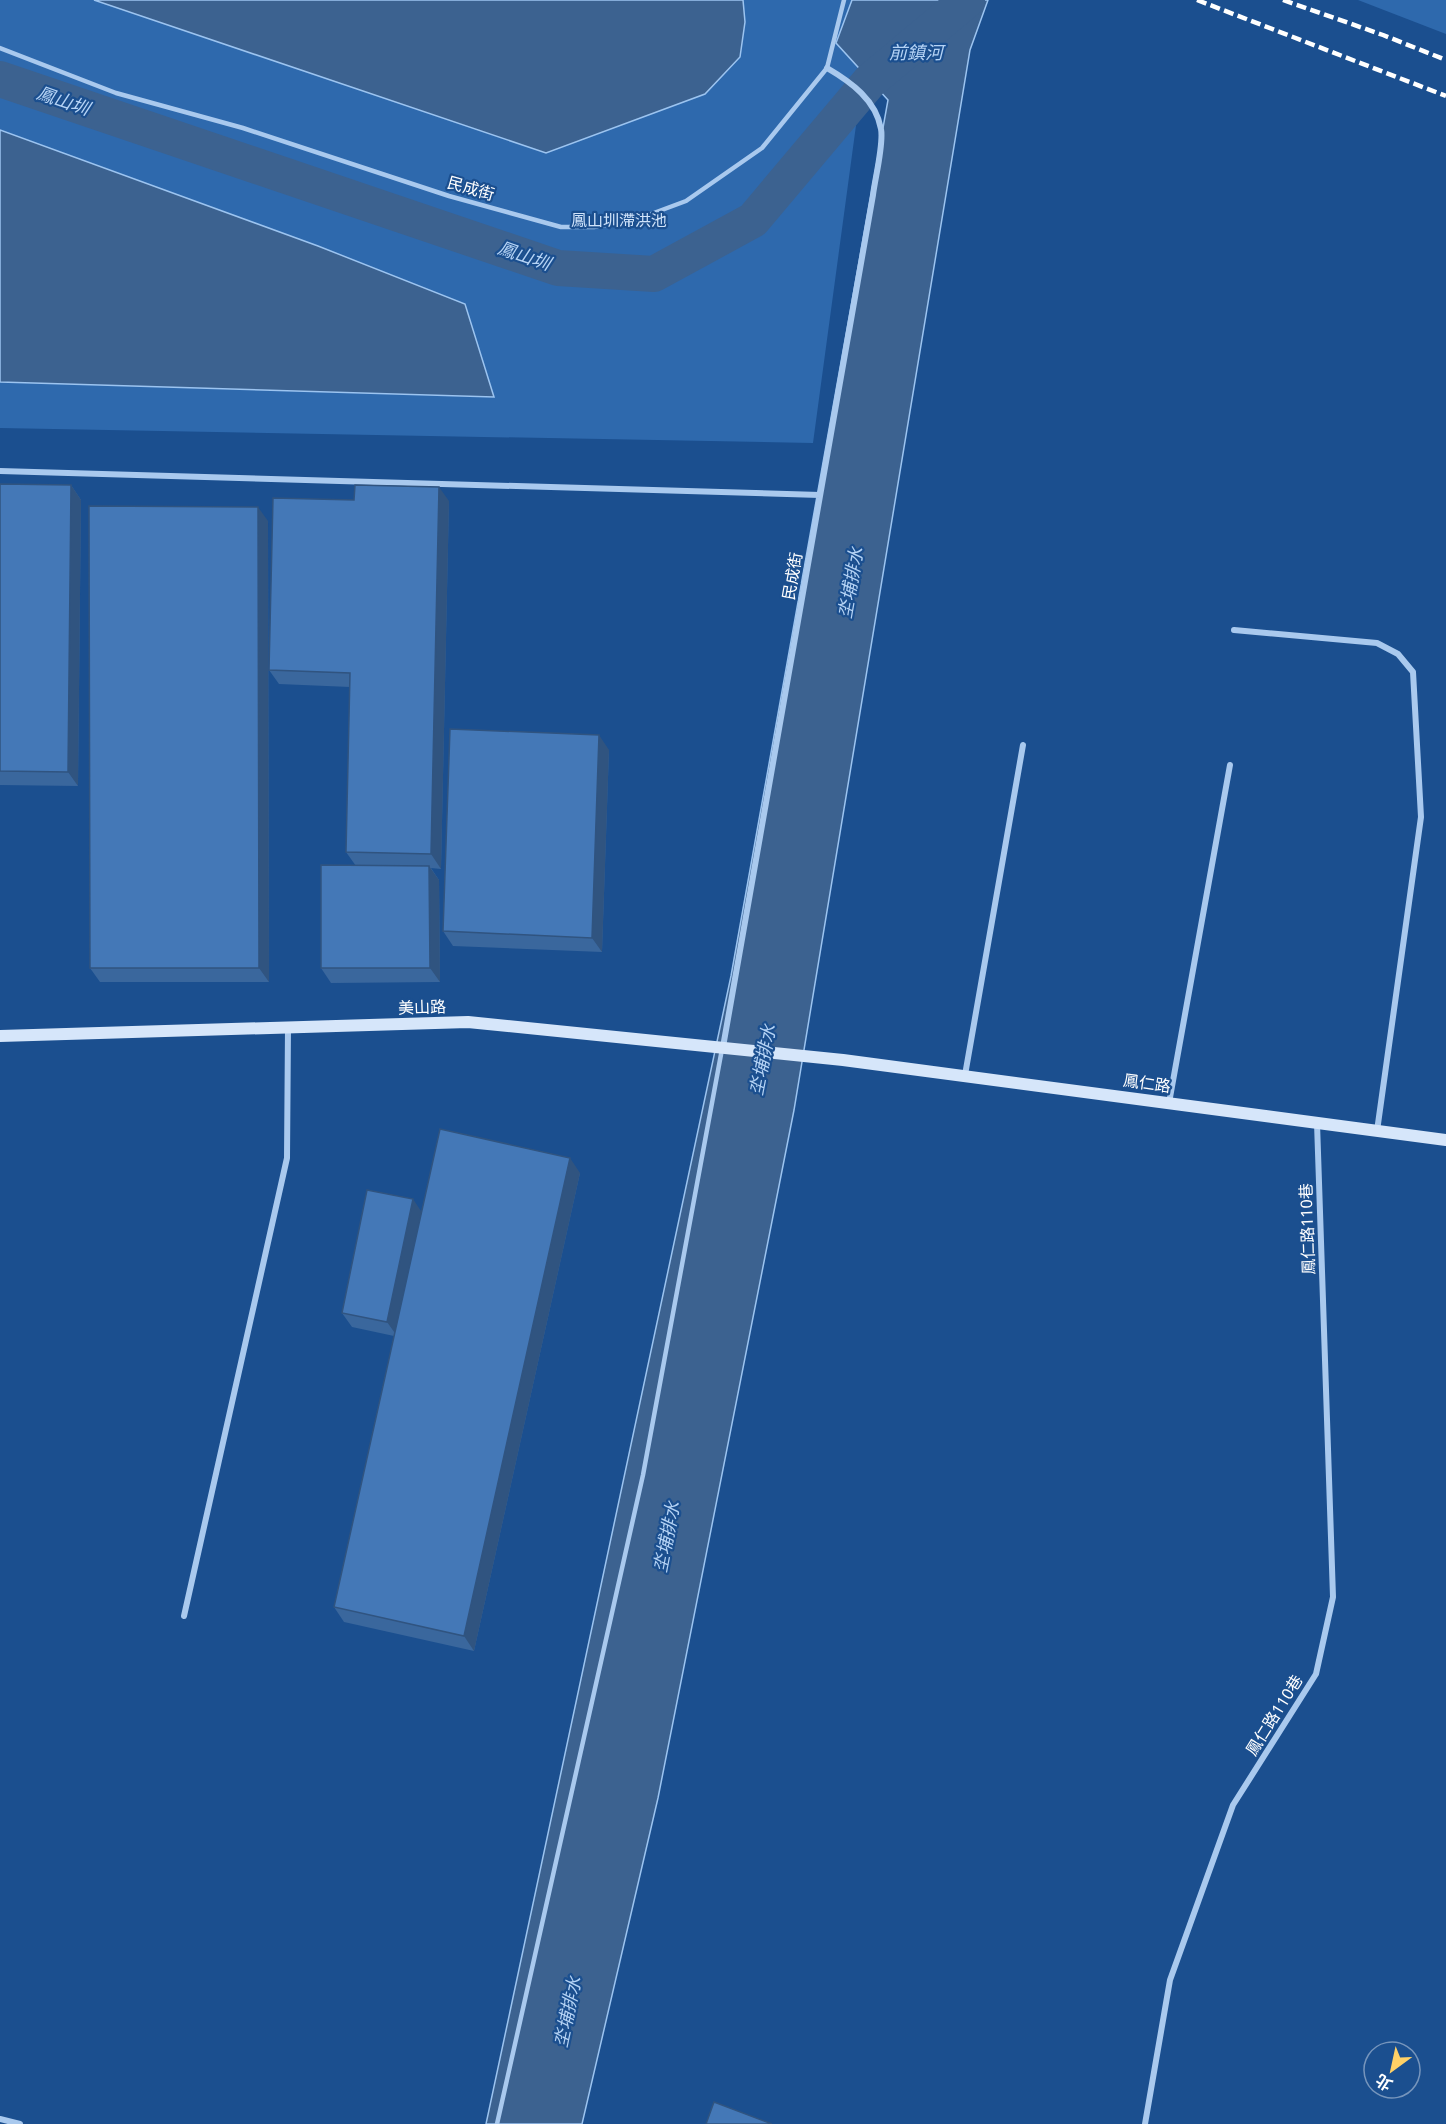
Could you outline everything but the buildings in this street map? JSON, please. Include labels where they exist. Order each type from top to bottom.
[{"type":"street","name":"民成街","points":[[723,1047],[873,195],[882,131],[876,109],[850,82],[827,68]]},
{"type":"street","points":[[0,471],[820,495]]},
{"type":"street","points":[[1234,630],[1377,643],[1398,654],[1413,672],[1421,817],[1377,1131]]},
{"type":"street","points":[[965,1075],[1023,746]]},
{"type":"street","points":[[1169,1103],[1230,765]]},
{"type":"street","name":"美山路","points":[[0,1036],[468,1022],[843,1059]]},
{"type":"street","points":[[184,1616],[286,1158],[288,1028]]},
{"type":"street","name":"鳳仁路","points":[[843,1059],[1446,1140]]},
{"type":"street","name":"鳳仁路110巷","points":[[1145,2124],[1170,1980],[1233,1805],[1316,1674],[1333,1597],[1317,1122]]},
{"type":"street","points":[[0,2119],[20,2124]]},
{"type":"lane","name":"民成街","points":[[0,48],[116,93],[243,128],[449,196],[561,227],[594,227],[635,220],[686,201],[762,148],[827,68],[844,0]]},
{"type":"lane","points":[[497,2124],[643,1476],[723,1047]]},
{"type":"green space","name":"鳳山圳滯洪池","points":[[0,0],[873,0],[813,443],[0,428]]},
{"type":"green space","points":[[1358,0],[1446,0],[1446,34]]},
{"type":"water","points":[[94,0],[743,0],[745,22],[740,57],[705,94],[546,153]]},
{"type":"water","name":"前鎮河","points":[[852,0],[988,0],[970,50],[794,1110],[658,1798],[582,2124],[486,2124],[731,976],[888,100],[836,43]]},
{"type":"water","points":[[0,130],[318,246],[465,304],[494,397],[0,382]]},
{"type":"waterway","name":"鳳山圳","points":[[0,79],[558,268],[654,274],[753,220],[870,81],[967,0]]},
{"type":"railway","points":[[1197,0],[1446,96]]},
{"type":"railway","points":[[1283,0],[1446,60]]},
{"type":"water label","name":"坔埔排水","points":[[851,583]]},
{"type":"water label","name":"坔埔排水","points":[[763,1060]]},
{"type":"water label","name":"坔埔排水","points":[[667,1537]]},
{"type":"water label","name":"坔埔排水","points":[[568,2012]]}]
